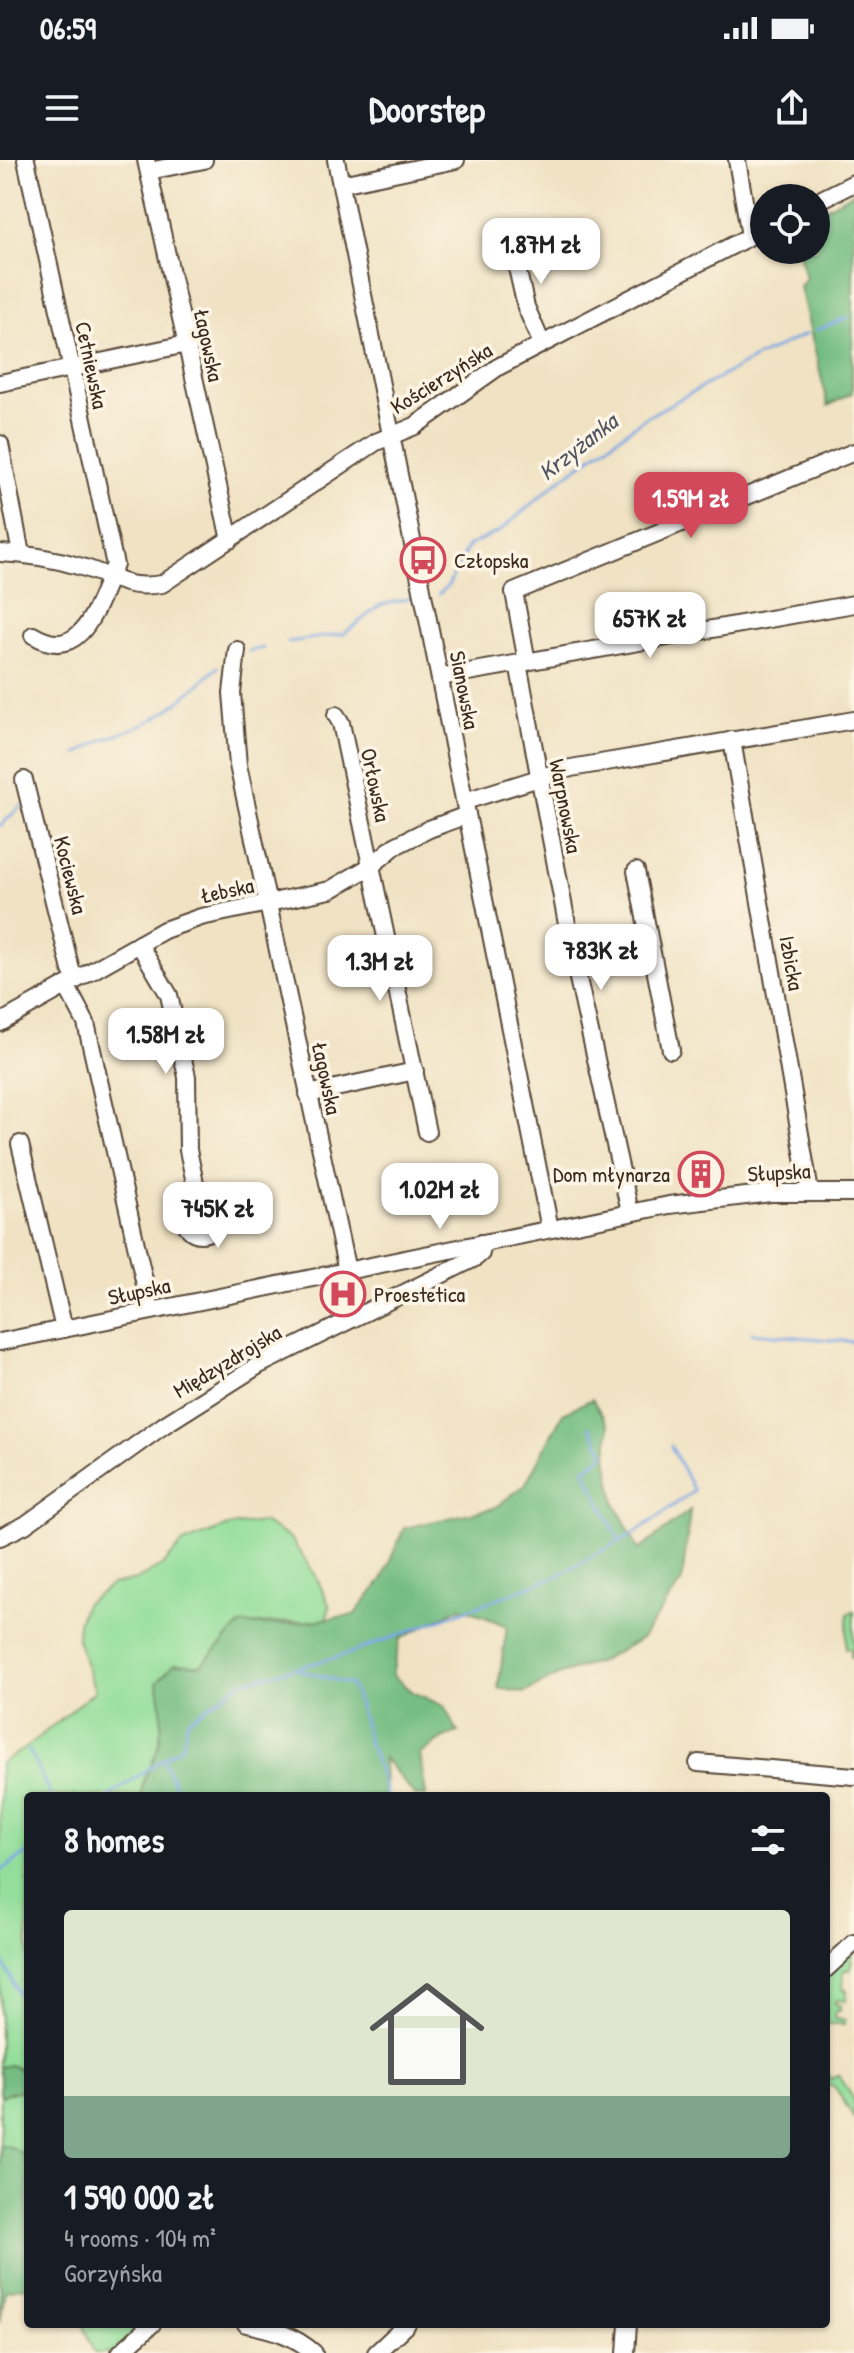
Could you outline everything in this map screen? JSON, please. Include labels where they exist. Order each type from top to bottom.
[{"type":"street","name":"Cetniewska","points":[[26,160],[115,565],[109,577]]},
{"type":"street","points":[[148,166],[204,160]]},
{"type":"street","name":"Sianowska","points":[[336,160],[550,1229]]},
{"type":"street","points":[[341,184],[456,160]]},
{"type":"street","points":[[737,160],[750,207]]},
{"type":"street","name":"Łagowska","points":[[148,166],[230,540]]},
{"type":"street","points":[[830,195],[854,183]]},
{"type":"street","points":[[542,344],[526,307],[510,237],[546,229]]},
{"type":"street","name":"Kościerzyńska","points":[[0,553],[21,554],[85,568],[131,586],[162,584],[376,442],[415,426],[498,367],[750,236]]},
{"type":"street","points":[[0,383],[187,344]]},
{"type":"street","points":[[0,444],[21,554]]},
{"type":"street","name":"Warpnowska","points":[[630,1212],[573,956],[538,779],[514,592],[854,452]]},
{"type":"street","points":[[33,635],[48,644],[66,642],[91,623],[109,577]]},
{"type":"street","points":[[440,677],[854,604]]},
{"type":"street","name":"Łagowska","points":[[237,650],[232,693],[236,753],[347,1271]]},
{"type":"street","name":"Orłowska","points":[[336,715],[341,723],[427,1132]]},
{"type":"street","name":"Łebska","points":[[0,1023],[164,930],[201,917],[330,890],[371,866],[395,846],[466,808],[538,779],[583,766],[854,720]]},
{"type":"street","name":"Izbicka","points":[[732,740],[810,1192]]},
{"type":"street","name":"Kociewska","points":[[24,780],[71,970],[71,982],[86,1023],[151,1311]]},
{"type":"street","points":[[636,871],[671,1050]]},
{"type":"street","points":[[573,956],[648,939]]},
{"type":"street","points":[[139,944],[169,995],[187,1077],[188,1150],[199,1202]]},
{"type":"street","points":[[308,1094],[415,1071]]},
{"type":"street","points":[[20,1144],[64,1329]]},
{"type":"street","name":"Słupska","points":[[0,1342],[630,1212],[712,1199],[810,1192],[854,1193]]},
{"type":"street","name":"Międzyzdrojska","points":[[0,1537],[25,1525],[208,1396],[303,1342],[475,1258],[481,1253],[482,1243]]},
{"type":"street","points":[[698,1763],[762,1771],[854,1776]]},
{"type":"street","points":[[830,1965],[854,1943]]},
{"type":"street","points":[[120,2353],[148,2328]]},
{"type":"street","points":[[262,2328],[295,2338],[314,2353]]},
{"type":"street","points":[[376,2353],[403,2328]]},
{"type":"street","points":[[626,2353],[628,2328]]},
{"type":"green space","points":[[854,192],[852,393],[828,406],[800,287],[806,278],[802,264],[830,264],[830,205]]},
{"type":"green space","points":[[592,1399],[609,1426],[607,1457],[615,1503],[639,1550],[690,1510],[682,1581],[641,1639],[601,1661],[560,1674],[524,1693],[498,1688],[507,1626],[461,1607],[400,1639],[392,1675],[412,1692],[444,1706],[458,1732],[420,1754],[425,1792],[412,1792],[384,1758],[385,1792],[142,1792],[160,1736],[161,1708],[157,1682],[174,1664],[201,1665],[240,1625],[290,1624],[354,1615],[382,1580],[404,1528],[494,1508],[525,1485],[563,1413]]},
{"type":"green space","points":[[263,1522],[290,1538],[316,1576],[330,1607],[326,1620],[240,1625],[201,1666],[157,1682],[161,1708],[160,1736],[142,1792],[24,1792],[24,2071],[10,2065],[0,2067],[0,1763],[27,1747],[95,1691],[77,1639],[78,1623],[85,1604],[112,1585],[136,1580],[163,1565],[183,1543],[228,1526]]},
{"type":"green space","points":[[854,1611],[851,1657],[851,1649],[846,1648],[848,1614]]},
{"type":"green space","points":[[854,1948],[850,1970],[844,1970],[846,2001],[835,2000],[835,2004],[840,2005],[840,2011],[835,2011],[834,2019],[845,2020],[845,2024],[830,2024],[830,1971]]},
{"type":"green space","points":[[10,2065],[24,2071],[24,2089],[0,2096],[0,2067]]},
{"type":"green space","points":[[839,2075],[854,2100],[854,2118],[835,2087],[830,2085],[830,2078]]},
{"type":"green space","points":[[24,2089],[24,2159],[22,2153],[0,2145],[0,2096]]},
{"type":"green space","points":[[0,2145],[7,2145],[22,2153],[24,2159],[24,2287],[5,2290],[0,2323]]},
{"type":"green space","points":[[85,2328],[138,2328],[113,2353],[94,2353]]},
{"type":"waterway","name":"Krzyżanka","points":[[817,330],[848,317]]},
{"type":"waterway","name":"Krzyżanka","points":[[439,594],[448,586],[468,546],[500,531],[561,479],[645,418],[806,334]]},
{"type":"waterway","name":"Krzyżanka","points":[[288,642],[344,634],[380,605],[412,598]]},
{"type":"waterway","name":"Krzyżanka","points":[[249,651],[263,648]]},
{"type":"waterway","name":"Krzyżanka","points":[[77,755],[165,712],[218,667]]},
{"type":"waterway","name":"Krzyżanka","points":[[0,826],[22,805]]},
{"type":"waterway","points":[[752,1333],[854,1342]]},
{"type":"waterway","points":[[590,1427],[605,1454],[584,1469],[620,1542]]},
{"type":"waterway","points":[[115,1792],[182,1746],[188,1720],[242,1682],[342,1656],[555,1577],[636,1532],[694,1491],[671,1446]]},
{"type":"waterway","points":[[298,1670],[350,1684],[385,1792]]},
{"type":"waterway","points":[[29,1750],[49,1792]]},
{"type":"waterway","points":[[163,1759],[177,1792]]},
{"type":"waterway","points":[[0,1872],[24,1855]]},
{"type":"waterway","points":[[0,1954],[24,2006]]},
{"type":"place","name":"Człopska","points":[[423,560]]},
{"type":"place","name":"Dom młynarza","points":[[701,1174]]},
{"type":"place","name":"Proestetica","points":[[343,1294]]}]
